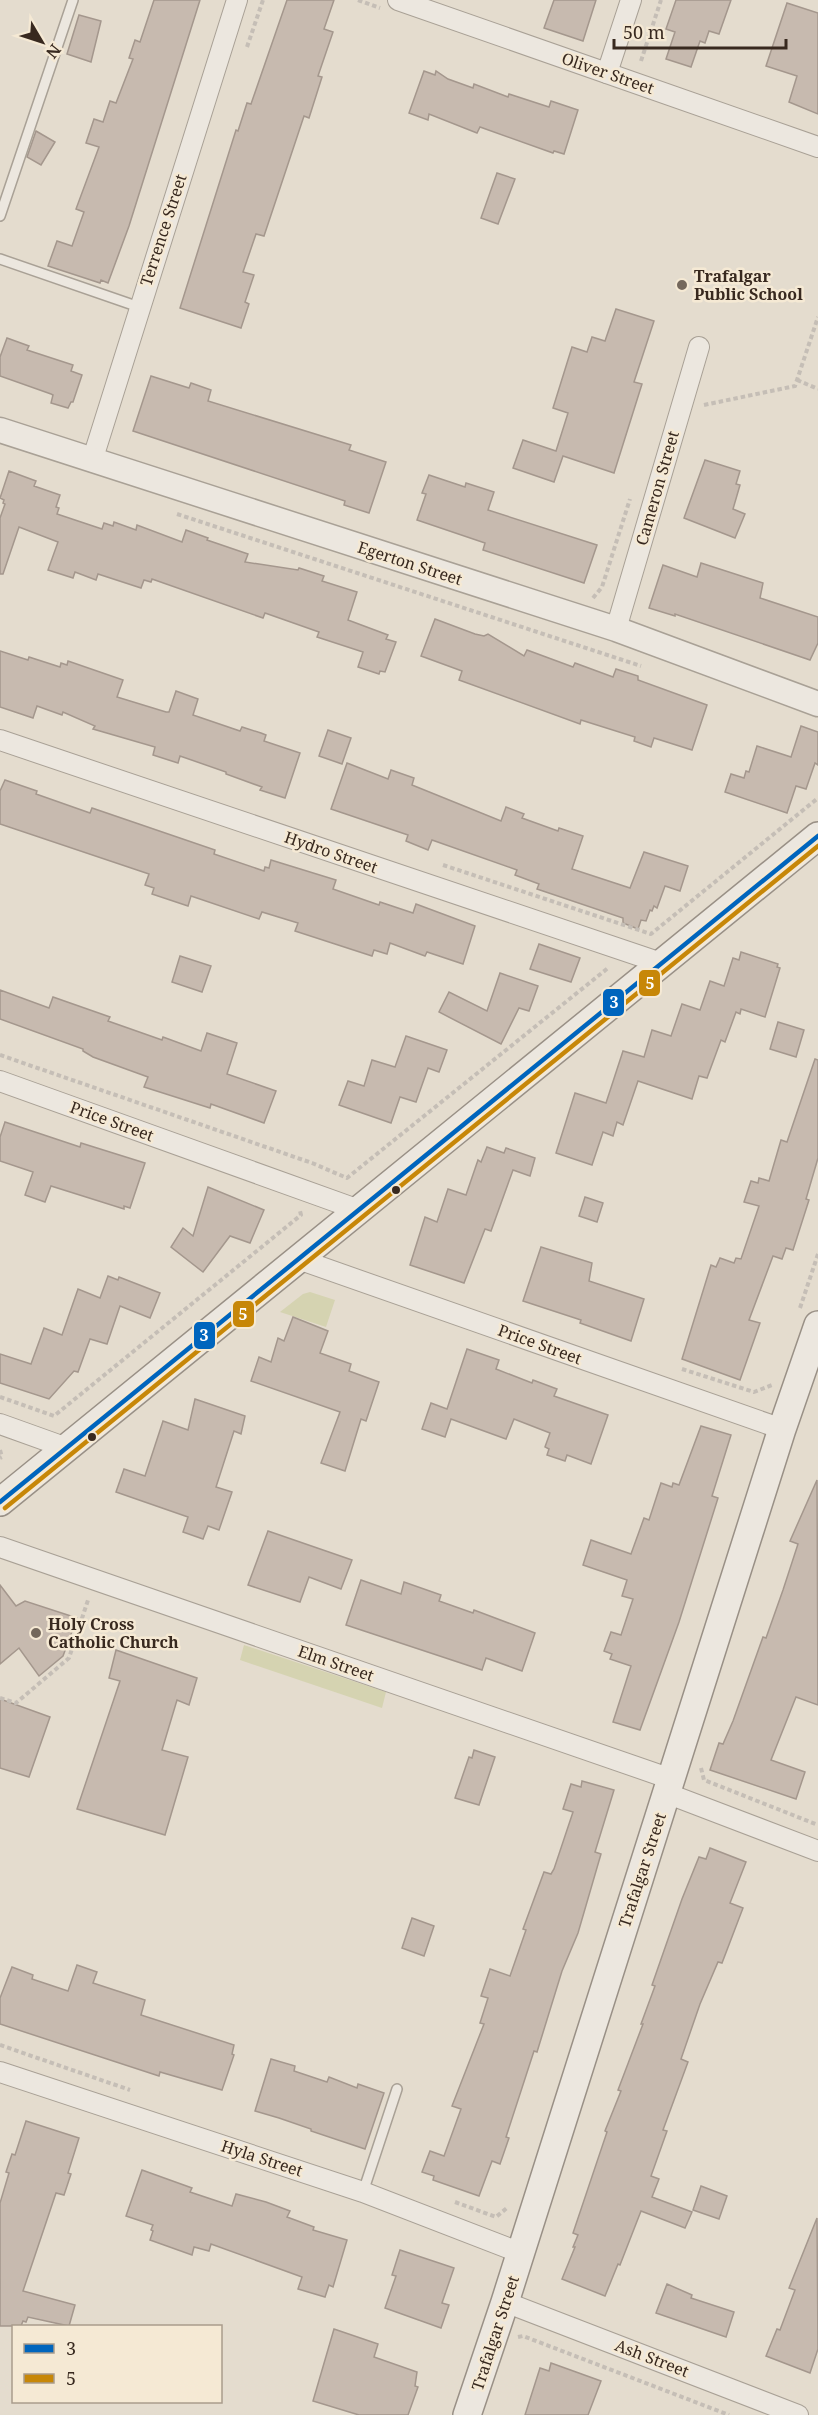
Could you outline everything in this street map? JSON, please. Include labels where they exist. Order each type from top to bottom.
[{"type":"main road","points":[[0,1502],[818,836]]},
{"type":"main road","name":"Trafalgar Street","points":[[467,2415],[521,2253],[782,1429],[808,1320]]},
{"type":"street","name":"Terrence Street","points":[[92,461],[237,0]]},
{"type":"street","name":"Oliver Street","points":[[398,0],[818,147]]},
{"type":"street","points":[[607,73],[631,0]]},
{"type":"street","name":"Cameron Street","points":[[616,629],[699,347]]},
{"type":"street","name":"Egerton Street","points":[[0,430],[616,629],[818,704]]},
{"type":"street","name":"Hydro Street","points":[[0,740],[661,963]]},
{"type":"street","name":"Price Street","points":[[0,1081],[359,1210]]},
{"type":"street","name":"Price Street","points":[[298,1259],[782,1429]]},
{"type":"street","points":[[0,1424],[67,1448]]},
{"type":"street","name":"Elm Street","points":[[0,1547],[669,1786],[818,1851]]},
{"type":"street","name":"Hyla Street","points":[[0,2072],[363,2192],[521,2253]]},
{"type":"street","name":"Ash Street","points":[[505,2302],[798,2415]]},
{"type":"lane","points":[[0,216],[73,0]]},
{"type":"lane","points":[[0,259],[139,307]]},
{"type":"lane","points":[[363,2192],[397,2089]]},
{"type":"path","points":[[244,56],[263,0]]},
{"type":"path","points":[[641,61],[661,0]]},
{"type":"path","points":[[680,410],[795,386],[818,317]]},
{"type":"path","points":[[797,380],[818,389]]},
{"type":"path","points":[[586,598],[595,598],[602,587],[633,488]]},
{"type":"path","points":[[170,512],[652,669]]},
{"type":"path","points":[[651,934],[818,798]]},
{"type":"path","points":[[0,1055],[312,1163],[347,1178],[610,966]]},
{"type":"path","points":[[0,1397],[54,1416],[301,1215],[300,1207]]},
{"type":"path","points":[[808,1320],[818,1254]]},
{"type":"path","points":[[676,1367],[754,1392],[773,1385],[776,1375]]},
{"type":"path","points":[[0,1450],[0,1458]]},
{"type":"path","points":[[0,1698],[16,1703],[69,1658],[90,1596]]},
{"type":"path","points":[[713,1784],[818,1824]]},
{"type":"path","points":[[0,2045],[135,2092]]},
{"type":"path","points":[[444,2199],[496,2217],[507,2208],[511,2197]]},
{"type":"path","points":[[515,2348],[518,2336],[523,2336],[729,2415]]},
{"type":"shaded area","points":[[310,1292],[335,1300],[326,1327],[280,1312],[303,1294]]},
{"type":"shaded area","points":[[244,1645],[386,1692],[382,1708],[240,1660]]},
{"type":"building","points":[[154,0],[200,0],[129,226],[108,283],[101,280],[100,283],[48,266],[57,241],[72,246],[84,212],[76,209],[99,147],[86,143],[94,119],[103,122],[110,101],[116,103],[133,59],[129,58],[135,40],[140,42]]},
{"type":"building","points":[[287,0],[334,0],[324,29],[333,32],[318,76],[322,77],[309,118],[304,116],[264,236],[256,234],[243,272],[254,275],[245,302],[249,304],[241,328],[180,308],[236,130],[238,131],[247,103],[251,104]]},
{"type":"building","points":[[554,0],[596,0],[583,41],[544,28]]},
{"type":"building","points":[[676,0],[731,0],[719,34],[709,31],[705,43],[700,41],[691,67],[666,59],[675,32],[666,29]]},
{"type":"building","points":[[787,3],[818,13],[818,114],[789,102],[797,76],[766,66]]},
{"type":"building","points":[[79,15],[101,21],[91,62],[67,54]]},
{"type":"building","points":[[424,71],[435,75],[436,71],[448,79],[473,88],[474,84],[508,97],[509,94],[549,107],[551,101],[578,110],[564,154],[554,151],[553,153],[480,127],[477,133],[429,114],[428,120],[409,113]]},
{"type":"building","points":[[36,131],[55,142],[41,165],[27,157]]},
{"type":"building","points":[[497,173],[515,179],[498,224],[481,218]]},
{"type":"building","points":[[616,309],[654,321],[634,382],[642,384],[614,473],[563,456],[554,482],[513,468],[523,440],[556,451],[568,413],[553,408],[572,347],[587,352],[592,337],[605,341]]},
{"type":"building","points":[[7,338],[29,346],[27,350],[73,365],[71,371],[82,375],[73,402],[68,408],[51,403],[53,395],[51,394],[0,376],[0,357]]},
{"type":"building","points":[[151,376],[189,388],[191,383],[211,390],[208,401],[351,445],[349,450],[386,462],[369,513],[344,505],[345,501],[133,431]]},
{"type":"building","points":[[705,460],[740,471],[736,484],[740,485],[733,509],[745,514],[735,538],[684,518]]},
{"type":"building","points":[[9,471],[36,481],[34,486],[60,495],[56,507],[59,508],[57,514],[102,529],[104,523],[113,526],[114,522],[136,530],[137,525],[182,542],[186,530],[248,554],[245,562],[298,570],[299,568],[324,576],[322,581],[357,592],[348,620],[388,635],[386,639],[396,642],[385,672],[380,671],[379,674],[358,667],[363,652],[317,637],[319,632],[265,613],[263,618],[152,579],[151,582],[144,580],[141,588],[98,574],[96,580],[75,572],[73,578],[48,570],[58,542],[19,527],[3,574],[0,574],[0,518],[5,504],[0,498]]},
{"type":"building","points":[[429,475],[465,487],[466,483],[494,492],[488,510],[597,545],[584,583],[483,550],[485,543],[417,520],[426,494],[422,493]]},
{"type":"building","points":[[701,563],[763,583],[760,598],[818,617],[818,643],[810,660],[675,614],[675,616],[649,608],[663,565],[697,577]]},
{"type":"building","points":[[435,619],[475,634],[484,636],[488,634],[524,656],[527,650],[573,667],[575,663],[613,677],[616,669],[638,676],[638,680],[707,705],[692,750],[654,738],[651,747],[634,741],[635,737],[581,720],[580,724],[459,680],[462,671],[421,656]]},
{"type":"building","points":[[0,651],[60,667],[61,663],[67,665],[68,661],[123,680],[117,697],[166,712],[169,712],[176,691],[198,699],[193,715],[240,731],[242,727],[261,733],[266,735],[264,741],[300,753],[285,798],[260,790],[262,787],[226,774],[226,772],[180,756],[178,763],[153,755],[155,747],[93,729],[95,726],[63,712],[62,715],[37,706],[33,718],[0,707]]},
{"type":"building","points":[[801,726],[818,732],[818,765],[815,763],[806,789],[796,786],[787,813],[725,792],[731,774],[744,778],[746,771],[749,772],[757,746],[791,757]]},
{"type":"building","points":[[328,730],[351,738],[342,764],[319,756]]},
{"type":"building","points":[[347,763],[388,779],[391,770],[414,778],[412,785],[501,821],[506,807],[524,814],[522,818],[558,831],[559,828],[583,836],[572,869],[630,888],[644,852],[688,866],[680,891],[665,886],[657,908],[654,906],[652,911],[650,910],[646,921],[641,920],[638,929],[623,923],[623,918],[537,889],[539,884],[515,875],[517,870],[432,840],[428,850],[406,841],[408,835],[331,809]]},
{"type":"building","points":[[5,780],[37,791],[36,794],[90,813],[92,808],[215,850],[214,854],[264,871],[265,867],[269,868],[271,860],[336,880],[333,889],[379,905],[380,902],[413,913],[416,904],[475,926],[463,964],[427,952],[425,956],[390,943],[387,954],[374,950],[372,956],[295,931],[298,923],[262,912],[259,919],[191,896],[188,906],[152,894],[154,888],[145,885],[149,874],[0,824],[0,791]]},
{"type":"building","points":[[539,944],[580,958],[571,982],[530,969]]},
{"type":"building","points":[[741,952],[778,964],[777,967],[780,968],[765,1017],[741,1009],[740,1014],[736,1012],[725,1042],[721,1040],[707,1078],[699,1076],[692,1099],[638,1081],[623,1125],[617,1122],[613,1136],[603,1132],[592,1165],[556,1153],[575,1093],[606,1103],[623,1051],[644,1057],[652,1030],[671,1036],[682,1004],[700,1010],[710,981],[724,986],[733,958],[739,960]]},
{"type":"building","points":[[180,956],[211,966],[202,992],[172,982]]},
{"type":"building","points":[[500,973],[538,986],[529,1011],[519,1008],[501,1044],[439,1012],[449,992],[487,1011]]},
{"type":"building","points":[[0,990],[49,1008],[53,997],[110,1017],[108,1021],[201,1051],[207,1033],[237,1043],[227,1074],[276,1091],[264,1123],[211,1104],[210,1108],[144,1087],[148,1077],[93,1057],[83,1049],[0,1019]]},
{"type":"building","points":[[778,1022],[804,1030],[796,1057],[770,1049]]},
{"type":"building","points":[[406,1036],[447,1050],[439,1072],[428,1068],[416,1102],[400,1097],[391,1123],[339,1105],[348,1081],[364,1086],[372,1060],[395,1067]]},
{"type":"building","points":[[815,1059],[818,1060],[818,1158],[806,1199],[809,1200],[793,1250],[786,1248],[782,1259],[773,1256],[749,1320],[760,1323],[740,1380],[682,1359],[711,1265],[716,1267],[720,1258],[734,1263],[736,1258],[741,1259],[759,1206],[744,1202],[751,1181],[758,1183],[759,1178],[769,1181],[781,1140],[787,1142]]},
{"type":"building","points":[[5,1122],[80,1147],[81,1143],[145,1163],[130,1208],[124,1206],[124,1209],[51,1186],[45,1202],[25,1195],[33,1172],[0,1161],[0,1137]]},
{"type":"building","points":[[487,1147],[504,1153],[506,1148],[535,1158],[530,1176],[513,1170],[491,1231],[485,1229],[464,1283],[410,1265],[425,1217],[437,1222],[448,1189],[466,1195],[478,1160],[481,1162]]},
{"type":"building","points":[[208,1187],[264,1210],[250,1243],[230,1236],[203,1272],[171,1247],[183,1228],[193,1236]]},
{"type":"building","points":[[585,1197],[603,1203],[597,1222],[579,1216]]},
{"type":"building","points":[[541,1247],[592,1263],[589,1281],[644,1299],[631,1341],[580,1323],[581,1320],[523,1301]]},
{"type":"building","points":[[108,1276],[118,1280],[119,1277],[160,1293],[150,1318],[120,1306],[107,1344],[90,1339],[78,1372],[74,1371],[49,1399],[0,1383],[0,1354],[31,1364],[44,1328],[62,1335],[78,1289],[100,1298]]},
{"type":"building","points":[[293,1317],[328,1331],[320,1353],[351,1364],[349,1371],[379,1382],[366,1421],[361,1419],[345,1471],[321,1463],[340,1412],[251,1381],[259,1357],[271,1362],[278,1338],[284,1341]]},
{"type":"building","points":[[467,1349],[499,1360],[496,1369],[532,1383],[533,1380],[557,1389],[554,1396],[608,1415],[591,1464],[567,1455],[565,1461],[547,1455],[549,1449],[545,1447],[550,1433],[514,1419],[506,1439],[451,1419],[445,1437],[422,1429],[431,1403],[447,1409]]},
{"type":"building","points":[[195,1399],[245,1416],[241,1434],[234,1431],[216,1487],[232,1492],[219,1530],[208,1526],[203,1539],[183,1532],[188,1517],[116,1492],[124,1469],[145,1476],[163,1421],[188,1430]]},
{"type":"building","points":[[701,1426],[731,1435],[712,1496],[718,1498],[679,1622],[640,1730],[613,1722],[631,1666],[610,1659],[612,1654],[604,1651],[611,1632],[621,1635],[633,1599],[622,1596],[627,1580],[583,1565],[591,1540],[631,1554],[644,1518],[649,1520],[661,1483],[672,1487],[673,1483],[679,1485]]},
{"type":"building","points":[[817,1480],[818,1705],[796,1697],[771,1760],[805,1772],[796,1799],[710,1770],[719,1743],[723,1744],[733,1721],[763,1637],[766,1638],[798,1544],[790,1541]]},
{"type":"building","points":[[268,1531],[352,1560],[341,1589],[309,1577],[300,1602],[248,1585]]},
{"type":"building","points":[[361,1580],[401,1594],[404,1582],[441,1595],[439,1601],[473,1613],[474,1610],[535,1633],[522,1671],[486,1658],[482,1670],[346,1625]]},
{"type":"building","name":"Holy Cross Catholic Church","points":[[0,1585],[16,1606],[25,1601],[77,1618],[63,1656],[39,1676],[19,1648],[0,1664]]},
{"type":"building","points":[[116,1650],[197,1678],[189,1705],[177,1700],[162,1750],[188,1757],[165,1835],[77,1809],[120,1681],[109,1678]]},
{"type":"building","points":[[0,1699],[50,1717],[29,1777],[0,1768]]},
{"type":"building","points":[[474,1750],[495,1757],[479,1805],[455,1798],[469,1757],[472,1758]]},
{"type":"building","points":[[582,1781],[614,1790],[595,1852],[601,1854],[578,1933],[562,1971],[537,2052],[534,2051],[506,2137],[509,2138],[500,2164],[492,2161],[479,2196],[433,2180],[434,2176],[422,2172],[430,2151],[444,2156],[461,2109],[452,2106],[484,2024],[480,2023],[488,1998],[481,1996],[490,1969],[510,1976],[526,1930],[523,1929],[544,1872],[551,1874],[554,1869],[573,1812],[563,1809],[571,1784],[581,1787]]},
{"type":"building","points":[[710,1848],[746,1862],[730,1903],[743,1908],[722,1963],[718,1962],[700,2004],[681,2059],[688,2062],[663,2130],[667,2131],[651,2176],[659,2179],[652,2197],[692,2212],[685,2228],[641,2211],[605,2296],[562,2279],[575,2247],[573,2247],[578,2235],[573,2233],[607,2132],[605,2131],[621,2091],[618,2090],[655,1986],[652,1985],[699,1857],[706,1859]]},
{"type":"building","points":[[412,1918],[434,1926],[424,1956],[402,1948]]},
{"type":"building","points":[[77,1965],[97,1972],[93,1983],[145,2000],[141,2015],[234,2045],[232,2054],[234,2055],[222,2090],[160,2072],[159,2076],[0,2024],[0,1998],[12,1967],[33,1975],[32,1979],[68,1991]]},
{"type":"building","points":[[271,2059],[295,2066],[294,2071],[327,2082],[329,2077],[357,2088],[358,2084],[384,2093],[365,2149],[255,2111]]},
{"type":"building","points":[[26,2121],[79,2138],[64,2195],[56,2193],[23,2291],[75,2305],[69,2325],[28,2317],[21,2325],[0,2326],[0,2203],[9,2173],[6,2172],[12,2154],[15,2155]]},
{"type":"building","points":[[142,2170],[192,2188],[190,2192],[232,2206],[236,2194],[266,2202],[290,2211],[287,2217],[314,2227],[313,2230],[347,2240],[333,2287],[329,2285],[325,2297],[298,2289],[302,2277],[211,2244],[209,2251],[194,2247],[192,2255],[150,2240],[153,2225],[126,2216]]},
{"type":"building","points":[[701,2186],[727,2196],[719,2219],[693,2210]]},
{"type":"building","points":[[817,2218],[818,2349],[810,2373],[766,2356],[777,2329],[780,2330],[795,2290],[789,2288]]},
{"type":"building","points":[[400,2250],[454,2268],[442,2303],[449,2305],[441,2328],[385,2308],[396,2276],[392,2275]]},
{"type":"building","points":[[667,2284],[692,2295],[691,2298],[734,2312],[726,2337],[656,2313]]},
{"type":"building","points":[[334,2329],[378,2344],[374,2357],[417,2372],[415,2386],[418,2387],[408,2415],[359,2415],[313,2401]]},
{"type":"building","points":[[551,2363],[601,2381],[588,2415],[525,2415],[540,2368],[549,2371]]},
{"type":"transit line","name":"3","points":[[0,1502],[818,836]]},
{"type":"transit line","name":"5","points":[[5,1508],[818,846]]},
{"type":"place","name":"Trafalgar Public School","points":[[682,285]]},
{"type":"place","name":"Holy Cross Catholic Church","points":[[36,1633]]}]
